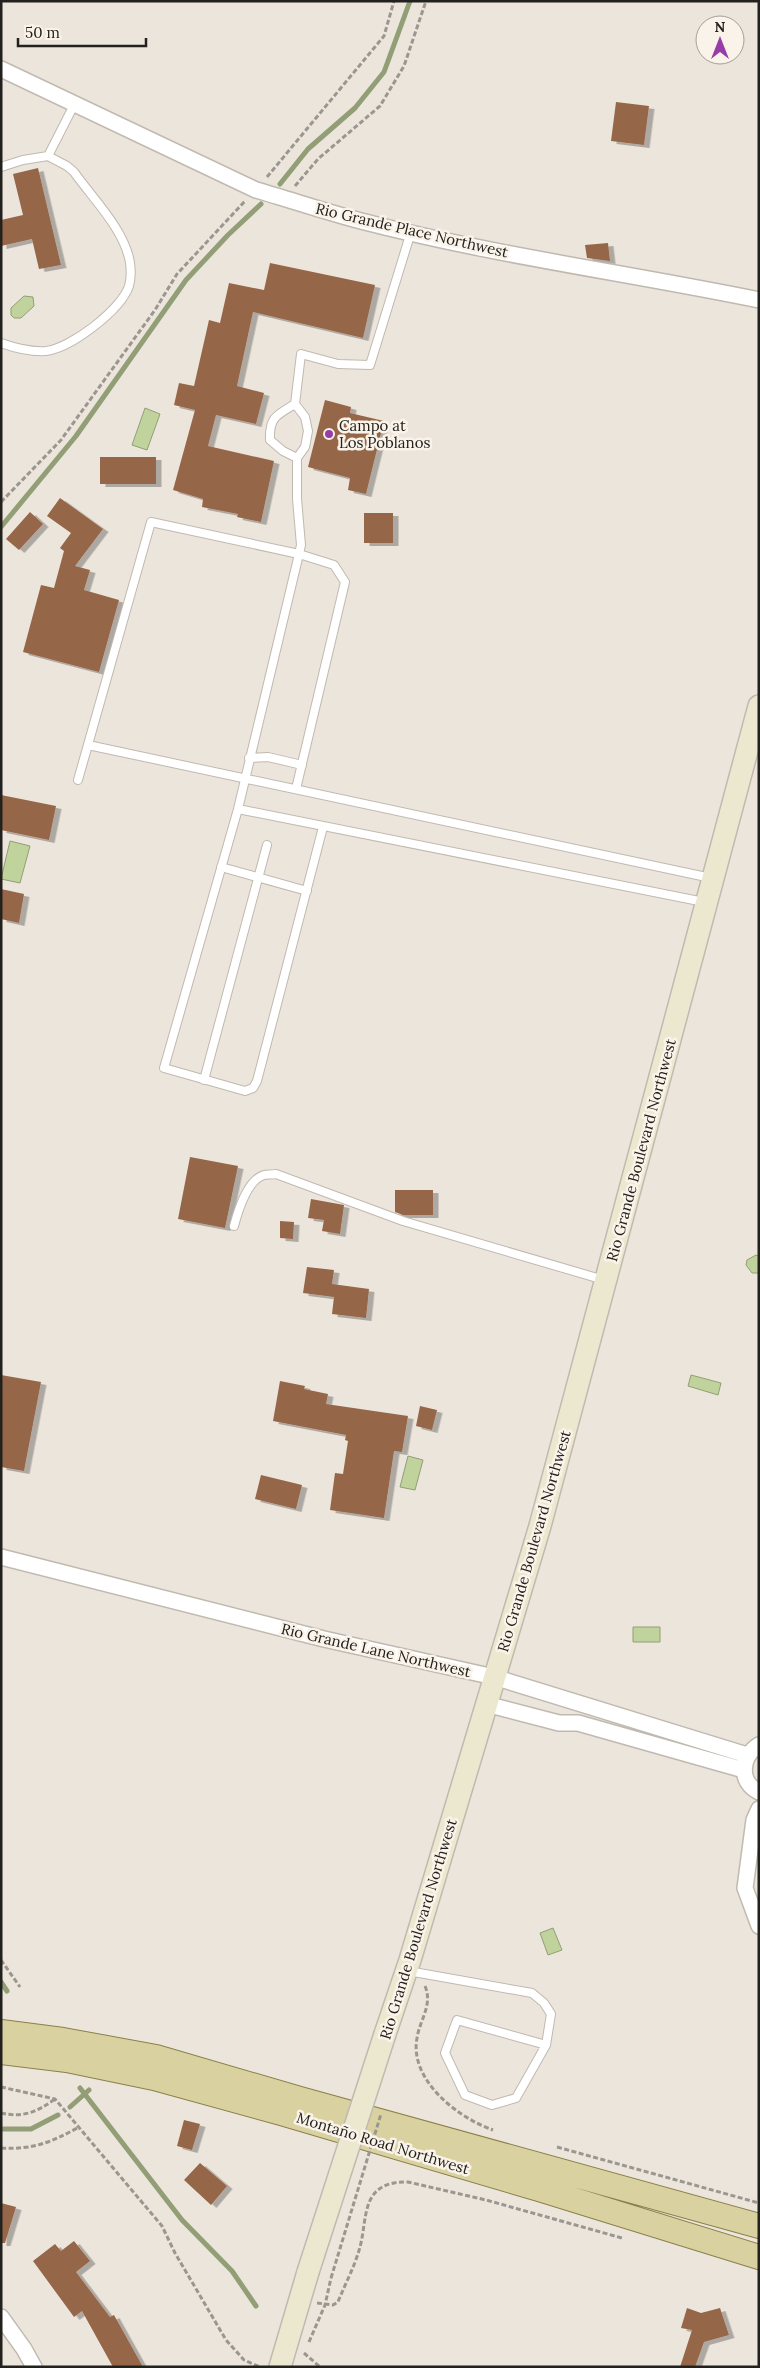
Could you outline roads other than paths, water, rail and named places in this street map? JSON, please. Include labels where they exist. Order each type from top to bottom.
[{"type":"main road","name":"Montaño Road Northwest","points":[[1,2032],[63,2040],[156,2057],[300,2099],[759,2226]]},
{"type":"main road","name":"Montaño Road Northwest","points":[[1,2052],[67,2060],[181,2086],[530,2187],[759,2257]]},
{"type":"street","name":"Rio Grande Place Northwest","points":[[1,69],[256,190],[361,221],[515,255],[759,300]]},
{"type":"street","name":"Rio Grande Boulevard Northwest","points":[[280,2367],[308,2272],[406,1971],[540,1526],[759,706]]},
{"type":"street","name":"Rio Grande Lane Northwest","points":[[1,1557],[324,1639],[494,1677],[651,1725],[753,1750]]},
{"type":"street","points":[[486,1704],[559,1723],[578,1723],[744,1770]]},
{"type":"street","points":[[753,1750],[744,1770],[745,1777],[751,1787],[759,1792]]},
{"type":"street","points":[[759,1809],[754,1820],[745,1888],[759,1926]]},
{"type":"street","points":[[1,2317],[24,2349],[34,2367]]},
{"type":"lane","points":[[48,156],[75,103]]},
{"type":"lane","points":[[1,167],[23,160],[48,156],[67,166],[74,172],[126,248],[131,275],[129,287],[117,304],[95,326],[58,348],[28,350],[1,342]]},
{"type":"lane","points":[[297,458],[283,451],[270,440],[269,426],[275,417],[294,404],[301,354],[338,364],[370,365],[411,232]]},
{"type":"lane","points":[[294,404],[305,417],[308,431],[305,446],[297,458],[297,500],[301,544],[238,809],[164,1068],[245,1091],[253,1088],[257,1081],[323,827]]},
{"type":"lane","points":[[78,780],[151,522],[299,554],[334,565],[345,582],[296,789]]},
{"type":"lane","points":[[88,745],[713,878]]},
{"type":"lane","points":[[249,758],[268,757],[302,765]]},
{"type":"lane","points":[[238,809],[707,903]]},
{"type":"lane","points":[[204,1080],[267,845]]},
{"type":"lane","points":[[221,867],[307,891]]},
{"type":"lane","points":[[234,1226],[238,1211],[252,1184],[263,1176],[276,1174],[403,1221],[606,1281]]},
{"type":"lane","points":[[647,1742],[651,1725]]},
{"type":"lane","points":[[406,1971],[532,1993],[544,2003],[551,2014],[546,2046],[516,2098],[492,2105],[465,2095],[445,2053],[457,2020],[546,2046]]},
{"type":"waterway","points":[[280,184],[308,149],[355,108],[384,72],[410,1]]},
{"type":"waterway","points":[[1,527],[76,436],[186,280],[228,235],[261,204]]},
{"type":"waterway","points":[[1,1982],[7,1991]]},
{"type":"waterway","points":[[80,2088],[182,2220],[232,2271],[256,2306]]},
{"type":"waterway","points":[[70,2107],[89,2090]]},
{"type":"waterway","points":[[1,2129],[31,2129],[58,2115]]},
{"type":"place","name":"Campo at Los Poblanos","points":[[329,434]]}]
